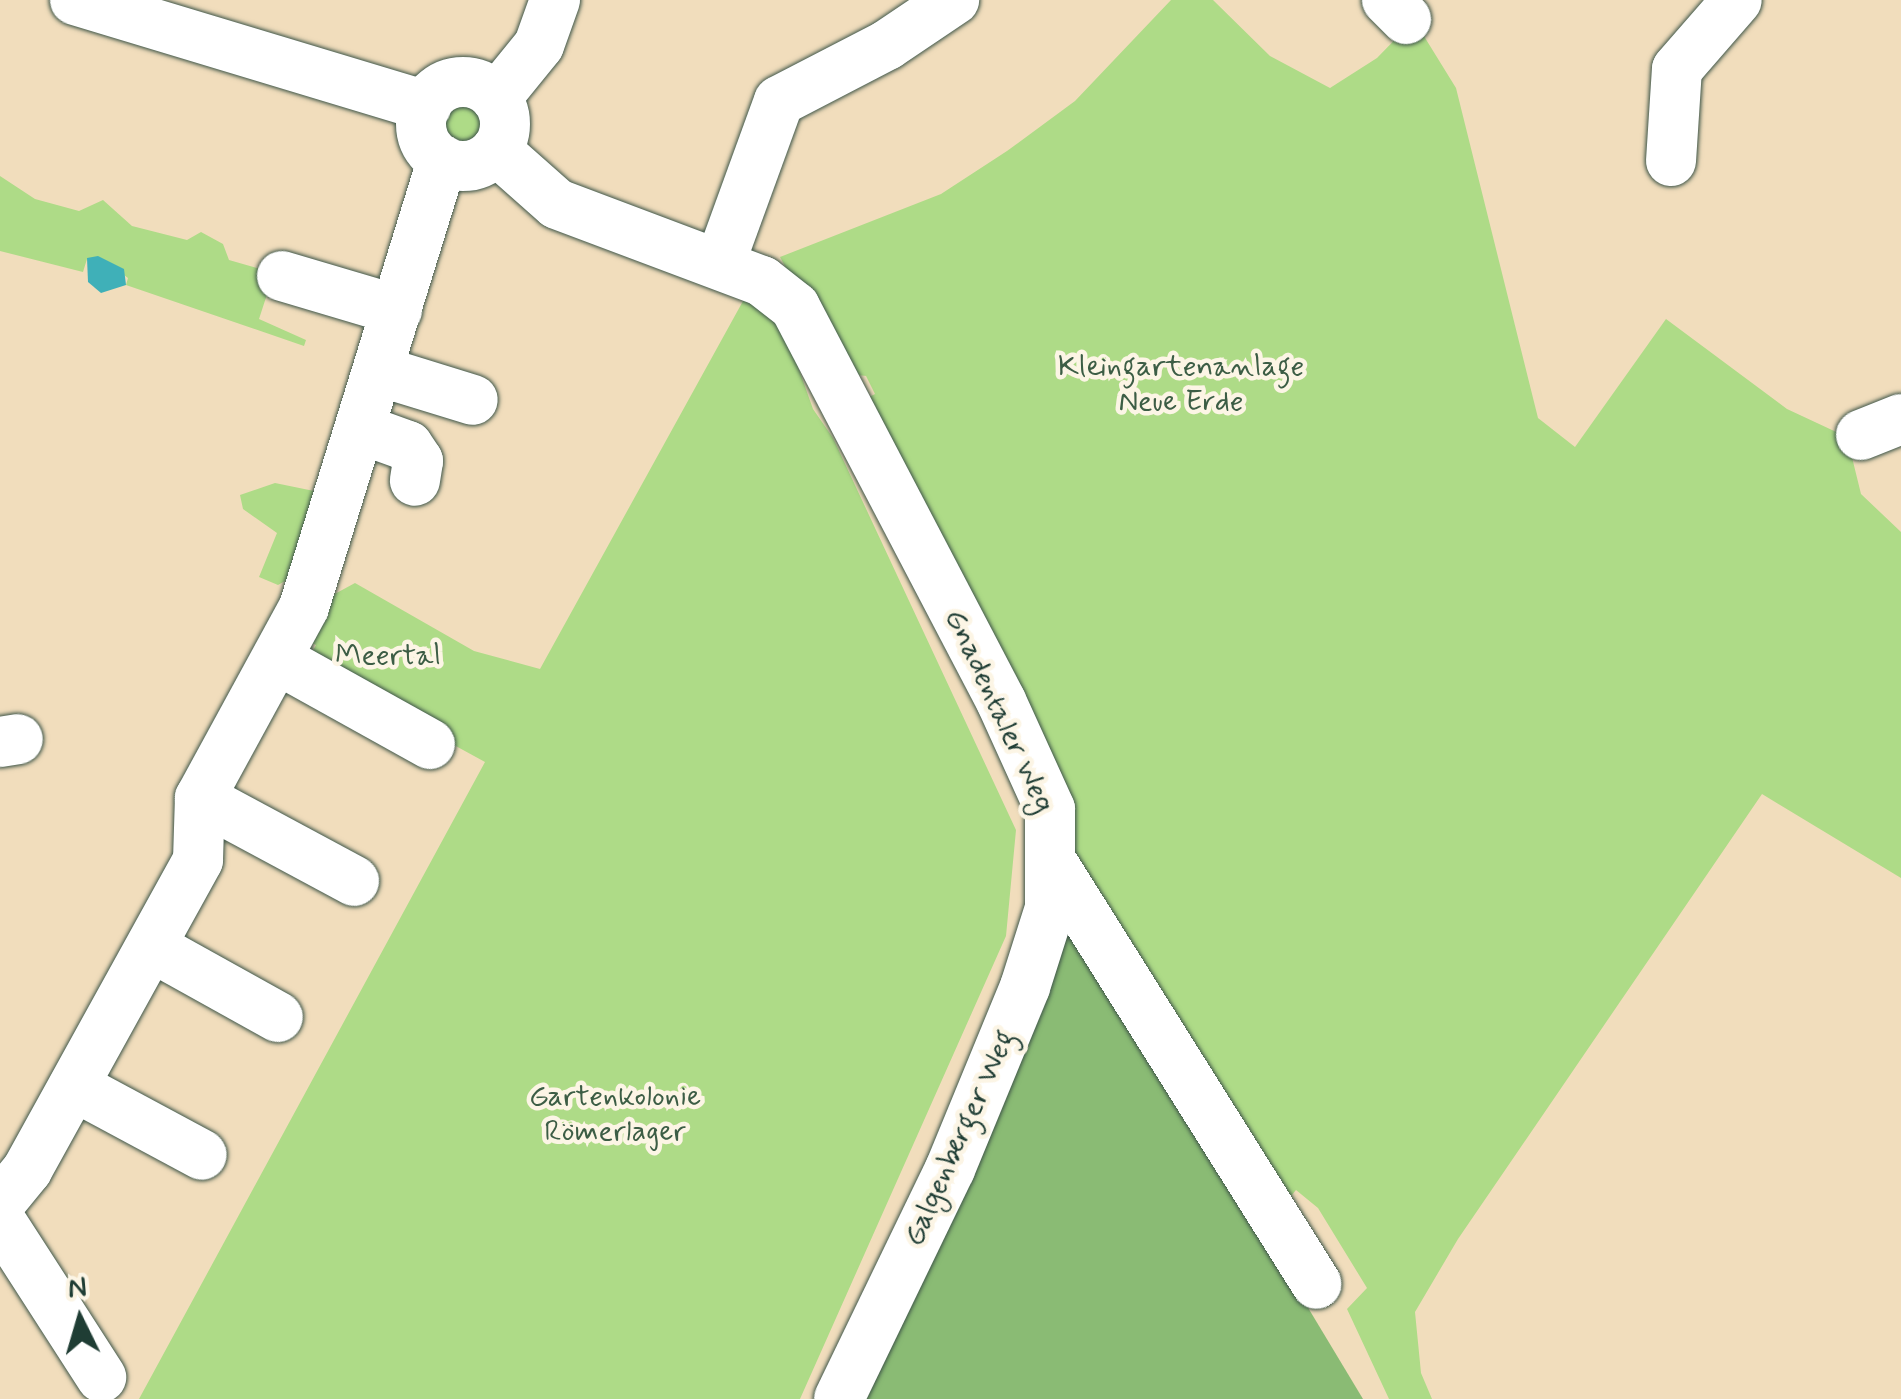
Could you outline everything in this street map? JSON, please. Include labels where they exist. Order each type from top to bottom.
[{"type":"street","points":[[76,0],[426,106]]},
{"type":"street","points":[[496,98],[539,45],[555,0]]},
{"type":"street","points":[[707,258],[779,101],[886,46],[954,0]]},
{"type":"street","points":[[1671,161],[1677,68],[1738,0]]},
{"type":"street","points":[[459,83],[482,87],[496,98],[505,124],[496,150],[473,164],[442,160],[423,136],[426,106],[437,92],[459,83]]},
{"type":"street","points":[[707,258],[734,133]]},
{"type":"street","name":"Gnadentaler Weg","points":[[496,150],[557,204],[774,286],[804,320],[1001,701],[1050,809],[1055,867],[1318,1284]]},
{"type":"street","points":[[0,1203],[27,1170],[198,860],[200,798],[277,659],[322,559],[442,160]]},
{"type":"street","points":[[282,276],[397,310]]},
{"type":"street","points":[[379,371],[472,400]]},
{"type":"street","points":[[361,429],[408,446],[418,461],[415,481]]},
{"type":"street","points":[[277,659],[430,744]]},
{"type":"street","points":[[200,798],[354,881]]},
{"type":"street","name":"Galgenberger Weg","points":[[839,1399],[950,1169],[1026,987],[1050,908],[1055,867]]},
{"type":"street","points":[[152,948],[278,1018]]},
{"type":"street","points":[[74,1086],[202,1155]]},
{"type":"street","points":[[0,1220],[101,1378]]},
{"type":"green space","name":"Kleingartenanlage Neue Erde","points":[[1171,0],[1213,0],[1270,56],[1330,88],[1377,58],[1414,20],[1456,88],[1538,418],[1575,447],[1666,319],[1787,409],[1847,437],[1861,494],[1901,532],[1901,878],[1762,794],[1458,1239],[1415,1312],[1421,1373],[1432,1399],[1389,1399],[1347,1309],[1367,1288],[1318,1208],[1296,1190],[1286,1202],[1074,877],[861,401],[875,394],[866,376],[843,373],[780,257],[941,194],[1007,151],[1075,101]]},
{"type":"green space","points":[[462,101],[479,107],[485,124],[479,141],[462,147],[445,141],[439,124],[445,107]]},
{"type":"green space","points":[[0,176],[35,199],[79,211],[103,200],[132,226],[187,240],[201,232],[223,244],[229,260],[274,273],[259,319],[306,340],[304,346],[126,285],[128,278],[116,269],[87,259],[83,272],[0,251]]},
{"type":"green space","name":"Gartenkolonie Römerlager","points":[[748,292],[781,319],[813,409],[833,438],[1016,830],[1006,936],[800,1399],[139,1399],[485,762],[306,664],[316,645],[307,640],[331,596],[355,583],[474,651],[540,669]]},
{"type":"green space","points":[[275,483],[314,491],[292,577],[278,585],[259,577],[277,533],[243,509],[240,495]]},
{"type":"green space","points":[[1069,932],[1109,977],[1363,1399],[853,1399]]},
{"type":"water","points":[[98,256],[124,269],[126,285],[101,293],[88,282],[87,258]]},
{"type":"park label","name":"Meertal","points":[[388,656]]}]
